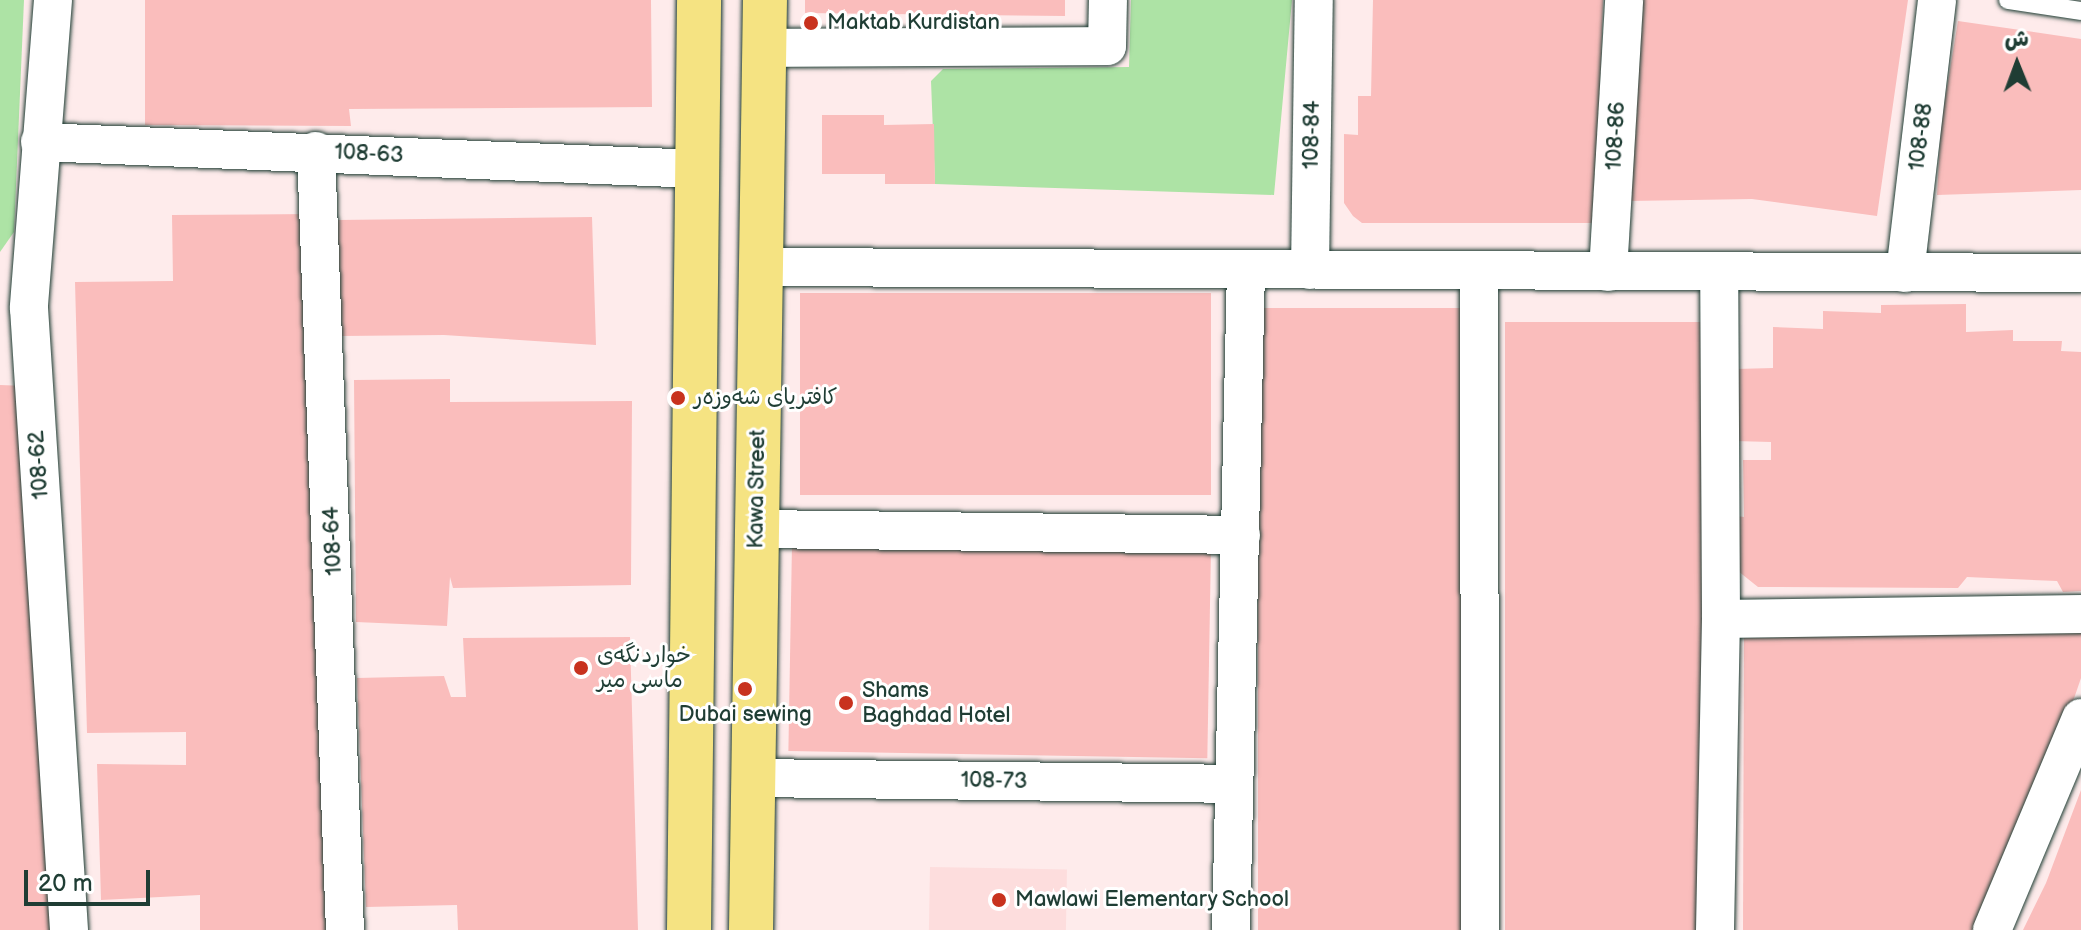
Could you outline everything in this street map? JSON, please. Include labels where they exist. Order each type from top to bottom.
[{"type":"main road","points":[[689,930],[699,0]]},
{"type":"main road","name":"Kawa Street","points":[[751,930],[765,0]]},
{"type":"main road","points":[[692,701],[754,703]]},
{"type":"street","name":"108-62","points":[[53,0],[29,308],[69,930]]},
{"type":"street","points":[[764,48],[1107,46],[1108,0]]},
{"type":"street","name":"108-84","points":[[1310,270],[1314,0]]},
{"type":"street","name":"108-86","points":[[1608,272],[1624,0]]},
{"type":"street","name":"108-88","points":[[1905,273],[1937,0]]},
{"type":"street","name":"108-63","points":[[40,142],[697,169]]},
{"type":"street","name":"108-64","points":[[316,151],[345,930]]},
{"type":"street","points":[[761,267],[2081,273]]},
{"type":"street","points":[[1231,930],[1246,269]]},
{"type":"street","points":[[1479,271],[1480,930]]},
{"type":"street","points":[[1715,930],[1721,619],[1719,272]]},
{"type":"street","points":[[0,337],[29,308]]},
{"type":"street","points":[[756,529],[1241,535]]},
{"type":"street","points":[[1721,619],[2081,614]]},
{"type":"street","points":[[1992,930],[2081,718]]},
{"type":"street","name":"108-73","points":[[753,778],[1234,784]]},
{"type":"lane","points":[[2008,0],[2081,11]]},
{"type":"shaded area","name":"Mawlawi Elementary School","points":[[930,867],[1067,869],[1066,930],[929,930]]},
{"type":"green space","points":[[0,0],[24,0],[14,232],[0,252]]},
{"type":"green space","points":[[1131,0],[1292,0],[1274,195],[935,184],[931,81],[943,69],[1129,67]]},
{"type":"building","points":[[145,0],[651,0],[652,107],[349,109],[351,126],[145,125]]},
{"type":"building","points":[[805,0],[1065,0],[1065,16],[805,13]]},
{"type":"building","points":[[1373,0],[1603,0],[1596,223],[1362,223],[1353,216],[1344,203],[1344,134],[1358,135],[1358,96],[1371,96]]},
{"type":"building","points":[[1631,0],[1908,0],[1877,216],[1752,199],[1629,201]]},
{"type":"building","points":[[1958,21],[2081,39],[2081,190],[1937,195],[1941,124]]},
{"type":"building","points":[[822,115],[884,115],[884,125],[934,124],[935,184],[885,184],[885,174],[822,174]]},
{"type":"building","points":[[311,214],[329,930],[200,930],[200,895],[101,900],[97,764],[186,765],[186,732],[87,733],[75,282],[173,281],[172,215]]},
{"type":"building","points":[[592,217],[596,345],[444,335],[342,336],[337,220]]},
{"type":"building","points":[[800,293],[1211,293],[1211,495],[800,495]]},
{"type":"building","points":[[1966,304],[1966,332],[2013,330],[2013,341],[2062,341],[2061,351],[2081,352],[2081,591],[2063,592],[2057,581],[1967,577],[1958,588],[1758,587],[1738,571],[1736,516],[1744,517],[1743,460],[1771,460],[1771,442],[1734,441],[1736,369],[1773,368],[1773,327],[1823,329],[1823,311],[1881,313],[1881,305]]},
{"type":"building","points":[[1258,308],[1468,308],[1468,930],[1258,930]]},
{"type":"building","points":[[1505,322],[1707,322],[1707,930],[1505,930]]},
{"type":"building","points":[[450,379],[450,402],[632,401],[631,585],[453,588],[450,577],[447,626],[356,622],[354,380]]},
{"type":"building","points":[[0,385],[26,386],[52,930],[0,930]]},
{"type":"building","points":[[792,544],[1211,551],[1207,758],[788,751]]},
{"type":"building","points":[[2081,631],[2081,678],[2058,745],[1975,930],[1743,930],[1744,638]]},
{"type":"building","points":[[630,637],[638,930],[458,930],[457,905],[366,907],[357,678],[444,676],[451,697],[466,697],[463,638]]},
{"type":"building","points":[[2081,790],[2081,930],[2023,930],[2046,883]]},
{"type":"place","name":"Maktab Kurdistan","points":[[811,23]]},
{"type":"place","name":"کافتریای شەوزەر","points":[[678,398]]},
{"type":"place","name":"خواردنگەی ماسی میر","points":[[581,668]]},
{"type":"place","name":"Dubai sewing","points":[[745,689]]},
{"type":"place","name":"Shams Baghdad Hotel","points":[[846,703]]},
{"type":"place","name":"Mawlawi Elementary School","points":[[999,900]]}]
